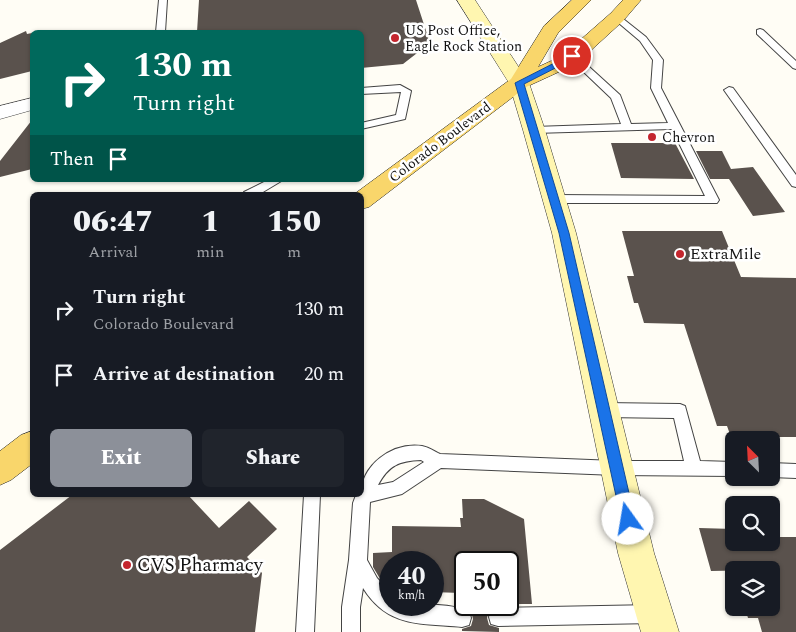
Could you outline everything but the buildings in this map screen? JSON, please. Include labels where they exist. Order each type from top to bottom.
[{"type":"main road","points":[[466,0],[519,83],[534,130],[564,233],[636,552],[658,623]]},
{"type":"main road","name":"Colorado Boulevard","points":[[519,83],[550,30],[582,0]]},
{"type":"main road","name":"Colorado Boulevard","points":[[364,199],[519,83],[572,56],[617,18],[632,0]]},
{"type":"main road","points":[[0,470],[30,448]]},
{"type":"street","points":[[0,113],[30,105]]},
{"type":"lane","points":[[161,30],[163,0]]},
{"type":"lane","points":[[554,199],[713,200],[656,88],[658,60],[643,39],[617,18]]},
{"type":"lane","points":[[760,32],[796,66]]},
{"type":"lane","points":[[572,56],[616,97],[627,127]]},
{"type":"lane","points":[[364,91],[400,88],[406,91],[401,117],[364,125]]},
{"type":"lane","points":[[730,90],[796,183]]},
{"type":"lane","points":[[534,130],[676,126]]},
{"type":"lane","points":[[254,192],[273,182]]},
{"type":"lane","points":[[604,410],[680,411],[694,468]]},
{"type":"lane","points":[[351,632],[350,607],[358,560],[361,504],[373,477],[388,460],[403,454],[422,453],[439,461],[478,461],[616,468],[725,469]]},
{"type":"lane","points":[[365,495],[396,489],[439,461]]},
{"type":"lane","points":[[780,470],[796,471]]},
{"type":"lane","points":[[305,632],[312,497]]},
{"type":"lane","points":[[358,560],[366,580],[379,595]]},
{"type":"lane","points":[[442,616],[462,618]]},
{"type":"lane","points":[[498,617],[658,623]]},
{"type":"place","name":"US Post Office, Eagle Rock Station","points":[[395,38]]},
{"type":"place","name":"Chevron","points":[[652,137]]},
{"type":"place","name":"ExtraMile","points":[[680,254]]},
{"type":"place","name":"CVS Pharmacy","points":[[127,565]]},
{"type":"route","points":[[572,56],[569,60],[519,83],[564,233],[628,519]]}]
